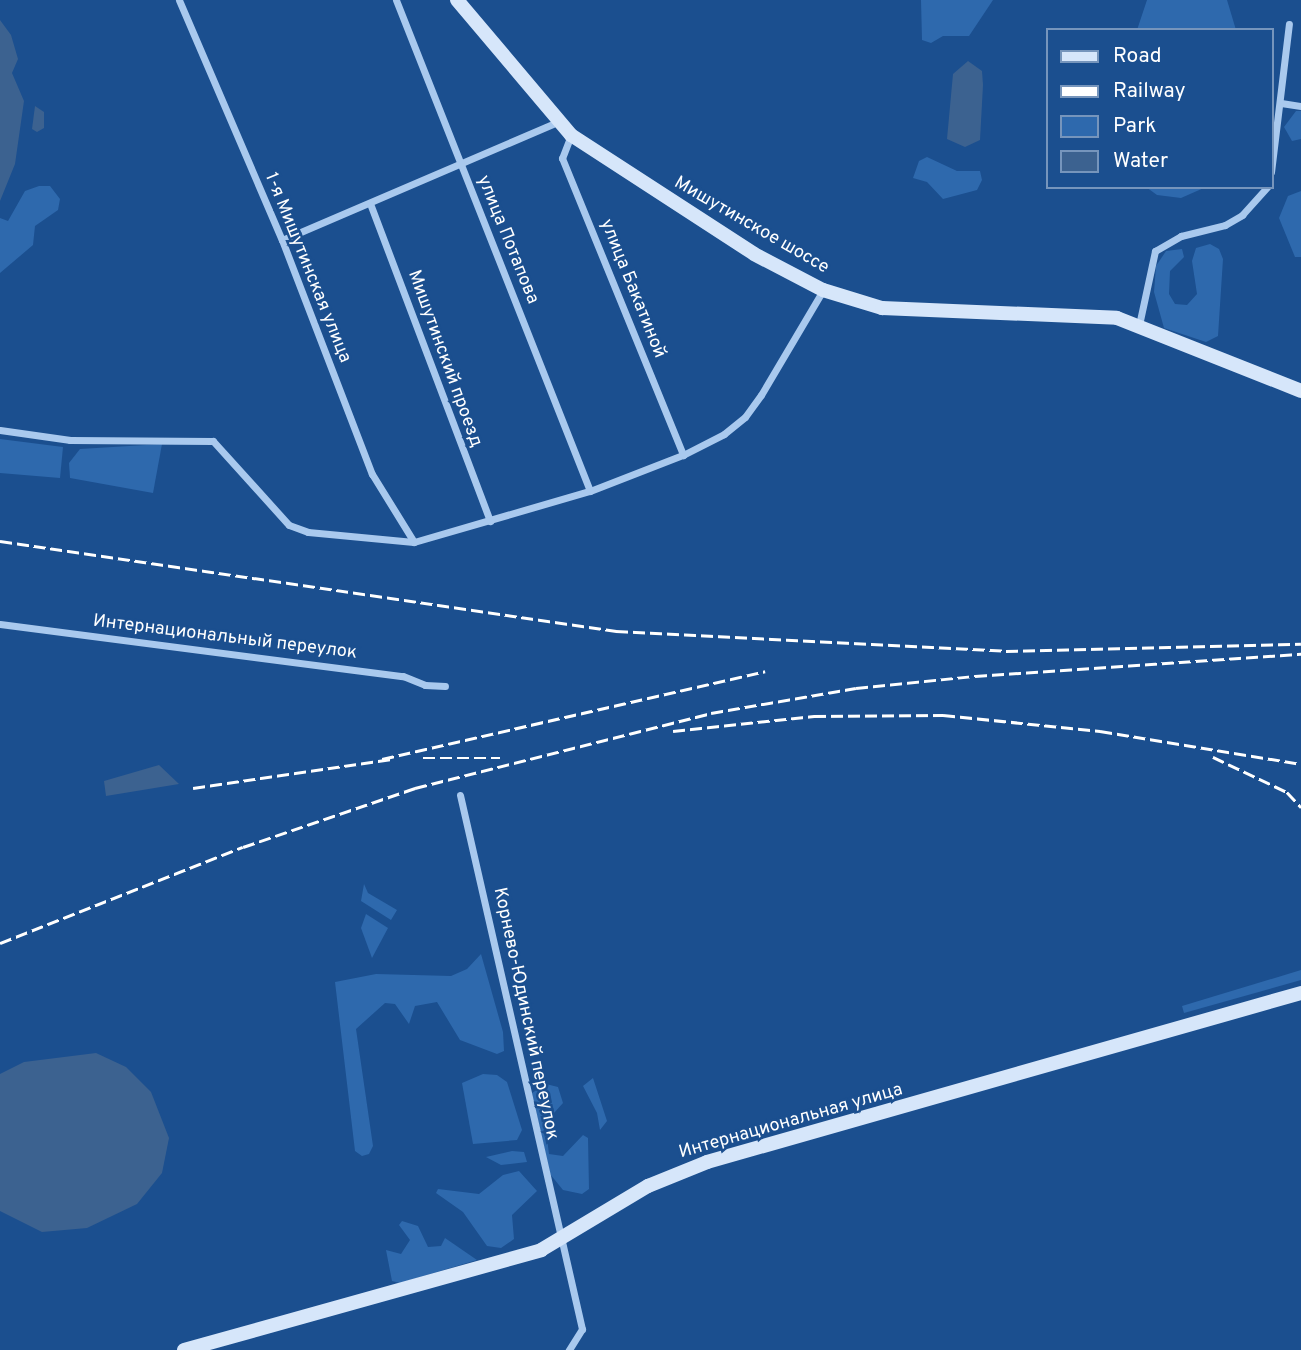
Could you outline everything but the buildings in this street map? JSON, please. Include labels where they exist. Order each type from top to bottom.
[{"type":"street","name":"1-я Мишутинская улица","points":[[179,0],[282,240],[372,474],[414,542]]},
{"type":"street","name":"улица Потапова","points":[[396,0],[590,491]]},
{"type":"street","name":"Мишутинское шоссе","points":[[457,0],[557,122],[571,135],[754,254],[824,290],[882,308],[1099,316],[1139,325],[1301,391]]},
{"type":"street","points":[[1273,158],[1289,23]]},
{"type":"street","points":[[1281,103],[1301,106]]},
{"type":"street","points":[[282,240],[371,206],[557,122]]},
{"type":"street","name":"улица Бакатиной","points":[[571,135],[562,158],[683,455]]},
{"type":"street","points":[[1139,325],[1155,251],[1181,236],[1225,225],[1242,215],[1264,189]]},
{"type":"street","name":"Мишутинский проезд","points":[[371,206],[490,521]]},
{"type":"street","points":[[0,430],[70,440],[213,441],[289,525],[308,532],[414,542],[590,491],[683,455],[745,417],[824,290]]},
{"type":"street","name":"Интернациональный переулок","points":[[0,624],[403,676],[425,685],[445,685]]},
{"type":"street","name":"Корнево-Юдинский переулок","points":[[460,795],[559,1240],[582,1329],[569,1350]]},
{"type":"street","name":"Интернациональная улица","points":[[184,1350],[541,1250],[648,1186],[707,1162],[1301,993]]},
{"type":"green space","points":[[921,0],[993,0],[969,36],[943,36],[931,43],[922,40]]},
{"type":"green space","points":[[1147,0],[1227,0],[1235,28],[1138,28]]},
{"type":"green space","points":[[1296,111],[1301,111],[1301,139],[1292,141],[1284,127]]},
{"type":"green space","points":[[927,157],[957,171],[980,171],[982,180],[977,190],[943,199],[927,182],[913,178],[919,161]]},
{"type":"green space","points":[[39,186],[50,186],[60,199],[58,210],[35,226],[33,245],[0,273],[0,218],[8,221],[25,191]]},
{"type":"green space","points":[[1149,189],[1201,189],[1181,198],[1157,195]]},
{"type":"green space","points":[[1301,191],[1301,257],[1295,257],[1279,218],[1288,196]]},
{"type":"green space","points":[[1210,244],[1219,249],[1223,259],[1218,336],[1206,342],[1164,328],[1154,292],[1156,266],[1166,251],[1182,249],[1184,257],[1170,271],[1169,294],[1175,304],[1187,305],[1197,294],[1192,261],[1196,248]]},
{"type":"green space","points":[[0,439],[63,447],[60,478],[0,473]]},
{"type":"green space","points":[[162,444],[153,493],[70,478],[69,463],[80,449]]},
{"type":"green space","points":[[364,884],[368,893],[397,910],[391,920],[361,901]]},
{"type":"green space","points":[[366,914],[388,928],[372,958],[361,928]]},
{"type":"green space","points":[[481,954],[503,1032],[504,1051],[497,1054],[460,1040],[437,1002],[415,1006],[409,1024],[395,1004],[385,1003],[356,1029],[373,1146],[369,1154],[362,1156],[355,1151],[335,982],[376,974],[451,976],[467,969]]},
{"type":"green space","points":[[1301,970],[1301,980],[1184,1013],[1182,1006]]},
{"type":"green space","points":[[483,1074],[497,1075],[507,1082],[522,1130],[517,1140],[473,1144],[462,1083]]},
{"type":"green space","points":[[593,1078],[607,1121],[600,1130],[597,1113],[583,1086]]},
{"type":"green space","points":[[546,1084],[558,1087],[563,1103],[545,1123],[549,1154],[563,1156],[583,1135],[588,1138],[589,1189],[582,1194],[563,1190],[550,1174],[532,1093]]},
{"type":"green space","points":[[512,1151],[524,1152],[527,1162],[501,1165],[486,1157]]},
{"type":"green space","points":[[519,1171],[537,1191],[512,1215],[514,1239],[501,1248],[487,1246],[463,1212],[436,1193],[438,1189],[479,1194],[503,1175]]},
{"type":"green space","points":[[402,1221],[418,1226],[428,1247],[441,1246],[445,1238],[477,1260],[400,1283],[392,1281],[386,1250],[401,1254],[410,1240],[399,1225]]},
{"type":"water","points":[[0,20],[11,35],[18,59],[12,73],[24,101],[15,164],[0,201]]},
{"type":"water","points":[[968,61],[982,71],[983,85],[980,140],[965,147],[947,139],[953,74]]},
{"type":"water","points":[[35,106],[44,112],[44,128],[37,132],[32,129]]},
{"type":"water","points":[[159,765],[179,784],[106,796],[104,781]]},
{"type":"water","points":[[96,1053],[126,1067],[151,1092],[169,1138],[162,1173],[137,1204],[87,1228],[42,1232],[0,1211],[0,1074],[24,1062]]},
{"type":"railway","points":[[0,541],[616,631],[1006,651],[1301,644]]},
{"type":"railway","points":[[0,943],[243,847],[415,788],[711,713],[856,688],[975,676],[1301,654]]},
{"type":"railway","points":[[382,759],[765,671]]},
{"type":"railway","points":[[673,731],[814,716],[943,715],[1100,731],[1301,764]]},
{"type":"railway","points":[[1213,757],[1287,792],[1301,807]]},
{"type":"railway","points":[[423,758],[500,758]]},
{"type":"railway","points":[[193,788],[392,759]]}]
